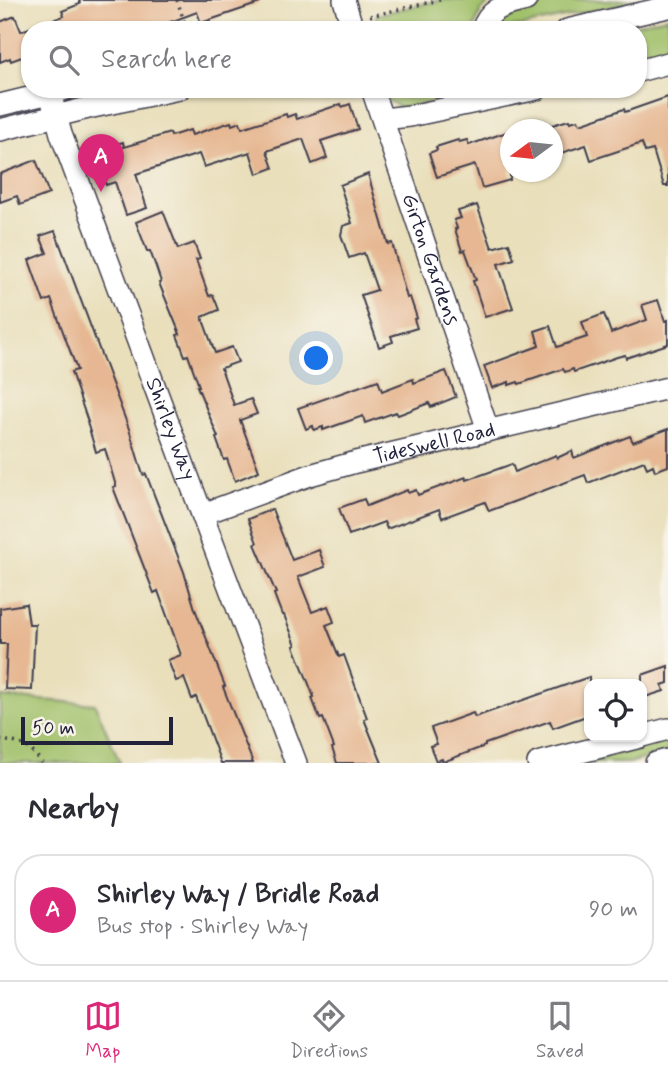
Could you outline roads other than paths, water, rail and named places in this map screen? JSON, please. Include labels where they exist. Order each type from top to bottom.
[{"type":"street","points":[[344,0],[351,21]]},
{"type":"street","points":[[485,21],[500,7],[526,0]]},
{"type":"street","points":[[607,21],[668,7]]},
{"type":"street","points":[[647,68],[668,62]]},
{"type":"street","points":[[0,105],[29,98]]},
{"type":"street","name":"Shirley Way","points":[[57,98],[56,116],[296,763]]},
{"type":"street","points":[[0,130],[138,98]]},
{"type":"street","name":"Girton Gardens","points":[[375,98],[488,430]]},
{"type":"street","points":[[383,119],[495,98]]},
{"type":"street","name":"Tideswell Road","points":[[203,514],[310,475],[368,459],[668,388]]},
{"type":"street","points":[[647,735],[668,729]]},
{"type":"street","points":[[538,763],[579,758],[626,742]]},
{"type":"street","points":[[656,763],[668,760]]},
{"type":"place","name":"Shirley Way / Bridle Road","points":[[101,192]]}]
